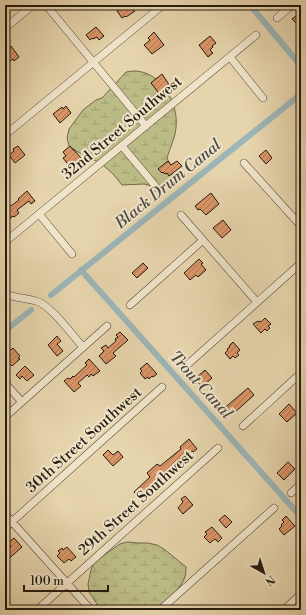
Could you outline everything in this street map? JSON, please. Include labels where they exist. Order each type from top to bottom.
[{"type":"street","points":[[5,28],[33,5]]},
{"type":"street","points":[[46,5],[146,126]]},
{"type":"street","points":[[5,135],[163,5]]},
{"type":"street","points":[[277,18],[292,5]]},
{"type":"street","name":"32nd Street Southwest","points":[[5,242],[256,35]]},
{"type":"street","points":[[230,57],[263,98]]},
{"type":"street","points":[[122,146],[157,188]]},
{"type":"street","points":[[244,163],[301,226]]},
{"type":"street","points":[[39,214],[72,254]]},
{"type":"street","points":[[181,215],[257,302]]},
{"type":"street","points":[[130,305],[203,240]]},
{"type":"street","points":[[187,365],[301,263]]},
{"type":"street","points":[[5,294],[37,301],[42,304],[52,312],[83,347]]},
{"type":"street","points":[[5,417],[107,326]]},
{"type":"street","points":[[242,426],[301,373]]},
{"type":"street","points":[[5,383],[22,402]]},
{"type":"street","name":"30th Street Southwest","points":[[5,528],[162,386]]},
{"type":"street","name":"29th Street Southwest","points":[[37,610],[218,448]]},
{"type":"street","points":[[291,493],[301,484]]},
{"type":"street","points":[[160,610],[274,508]]},
{"type":"street","points":[[5,514],[91,610]]},
{"type":"street","points":[[284,610],[301,594]]},
{"type":"green space","points":[[126,72],[144,72],[160,82],[171,99],[174,109],[176,128],[174,139],[167,158],[172,169],[172,177],[162,189],[144,184],[122,185],[102,164],[69,146],[67,138],[69,129],[83,110],[96,100],[102,98]]},
{"type":"green space","points":[[127,542],[157,545],[186,567],[185,577],[180,586],[155,610],[101,610],[89,592],[88,584],[94,563],[120,544]]},
{"type":"building","points":[[121,5],[131,5],[135,11],[122,18],[117,11],[120,9],[118,7]]},
{"type":"building","points":[[301,12],[301,21],[297,24],[292,19]]},
{"type":"building","points":[[96,27],[104,36],[99,40],[97,37],[90,40],[86,35]]},
{"type":"building","points":[[154,32],[164,45],[152,54],[144,45],[150,40],[148,38]]},
{"type":"building","points":[[210,36],[216,43],[210,50],[213,53],[208,57],[199,45]]},
{"type":"building","points":[[11,46],[19,57],[14,61],[13,59],[10,61],[5,55],[5,51]]},
{"type":"building","points":[[162,74],[170,86],[164,92],[166,94],[162,97],[151,83]]},
{"type":"building","points":[[66,106],[71,113],[60,123],[53,114],[62,107],[63,109]]},
{"type":"building","points":[[18,146],[25,155],[15,163],[9,155],[14,151],[13,149]]},
{"type":"building","points":[[70,146],[81,158],[78,160],[79,162],[71,168],[63,158],[66,156],[63,152]]},
{"type":"building","points":[[266,150],[272,158],[266,164],[259,156]]},
{"type":"building","points":[[168,161],[171,165],[177,161],[182,166],[169,176],[167,173],[162,173],[158,169]]},
{"type":"building","points":[[27,191],[35,201],[31,204],[29,201],[17,210],[19,213],[8,220],[5,215],[5,204],[8,208],[19,200],[18,199]]},
{"type":"building","points":[[211,193],[219,204],[206,215],[195,206]]},
{"type":"building","points":[[223,220],[231,230],[222,238],[213,228]]},
{"type":"building","points":[[199,259],[203,263],[201,264],[206,270],[198,277],[196,275],[190,280],[184,273]]},
{"type":"building","points":[[143,263],[148,268],[137,278],[132,273]]},
{"type":"building","points":[[265,318],[271,324],[268,326],[270,328],[267,331],[265,329],[261,333],[253,324],[258,321],[261,322]]},
{"type":"building","points":[[120,332],[128,340],[113,353],[116,356],[106,364],[99,356],[104,351],[101,348],[106,345],[108,348],[116,341],[115,339],[118,337],[116,335]]},
{"type":"building","points":[[57,336],[61,341],[57,344],[63,351],[57,356],[48,345]]},
{"type":"building","points":[[233,342],[240,350],[237,353],[239,355],[235,358],[233,356],[230,359],[225,353]]},
{"type":"building","points":[[9,348],[11,350],[13,348],[20,356],[18,358],[20,359],[12,366],[5,361],[5,352]]},
{"type":"building","points":[[89,359],[100,371],[93,376],[91,374],[89,377],[87,375],[78,383],[81,386],[74,392],[64,381],[73,376],[74,377],[87,365],[85,363]]},
{"type":"building","points":[[147,363],[157,374],[149,379],[148,377],[145,379],[140,373],[142,371],[140,369]]},
{"type":"building","points":[[25,366],[34,375],[27,381],[22,376],[20,379],[16,375]]},
{"type":"building","points":[[205,370],[212,378],[202,387],[196,380],[197,377]]},
{"type":"building","points":[[248,388],[254,395],[234,413],[227,417],[221,411]]},
{"type":"building","points":[[289,404],[297,413],[287,422],[279,414]]},
{"type":"building","points":[[189,439],[197,449],[190,453],[188,451],[180,459],[180,464],[166,475],[167,476],[163,480],[161,477],[151,485],[152,487],[139,498],[134,492],[150,477],[147,473],[157,464],[160,466],[181,449],[180,447]]},
{"type":"building","points":[[108,450],[113,455],[118,451],[123,457],[113,466],[103,455]]},
{"type":"building","points":[[288,462],[295,469],[284,480],[277,473]]},
{"type":"building","points":[[185,496],[193,505],[183,514],[178,508],[183,502],[181,499]]},
{"type":"building","points":[[225,515],[232,522],[226,528],[219,520]]},
{"type":"building","points":[[286,516],[295,526],[284,535],[279,529],[284,522],[282,520]]},
{"type":"building","points":[[212,527],[222,538],[218,542],[215,539],[210,543],[204,537],[207,534],[205,532]]},
{"type":"building","points":[[14,538],[22,547],[5,562],[5,551],[11,546],[8,543]]},
{"type":"building","points":[[67,547],[76,557],[71,561],[69,559],[64,563],[57,556],[60,553],[58,551]]},
{"type":"waterway","points":[[250,5],[301,66]]},
{"type":"waterway","name":"Black Drum Canal","points":[[51,295],[301,94]]},
{"type":"waterway","name":"Trout Canal","points":[[81,270],[301,517]]},
{"type":"waterway","name":"Black Drum Canal","points":[[5,331],[31,310]]}]
